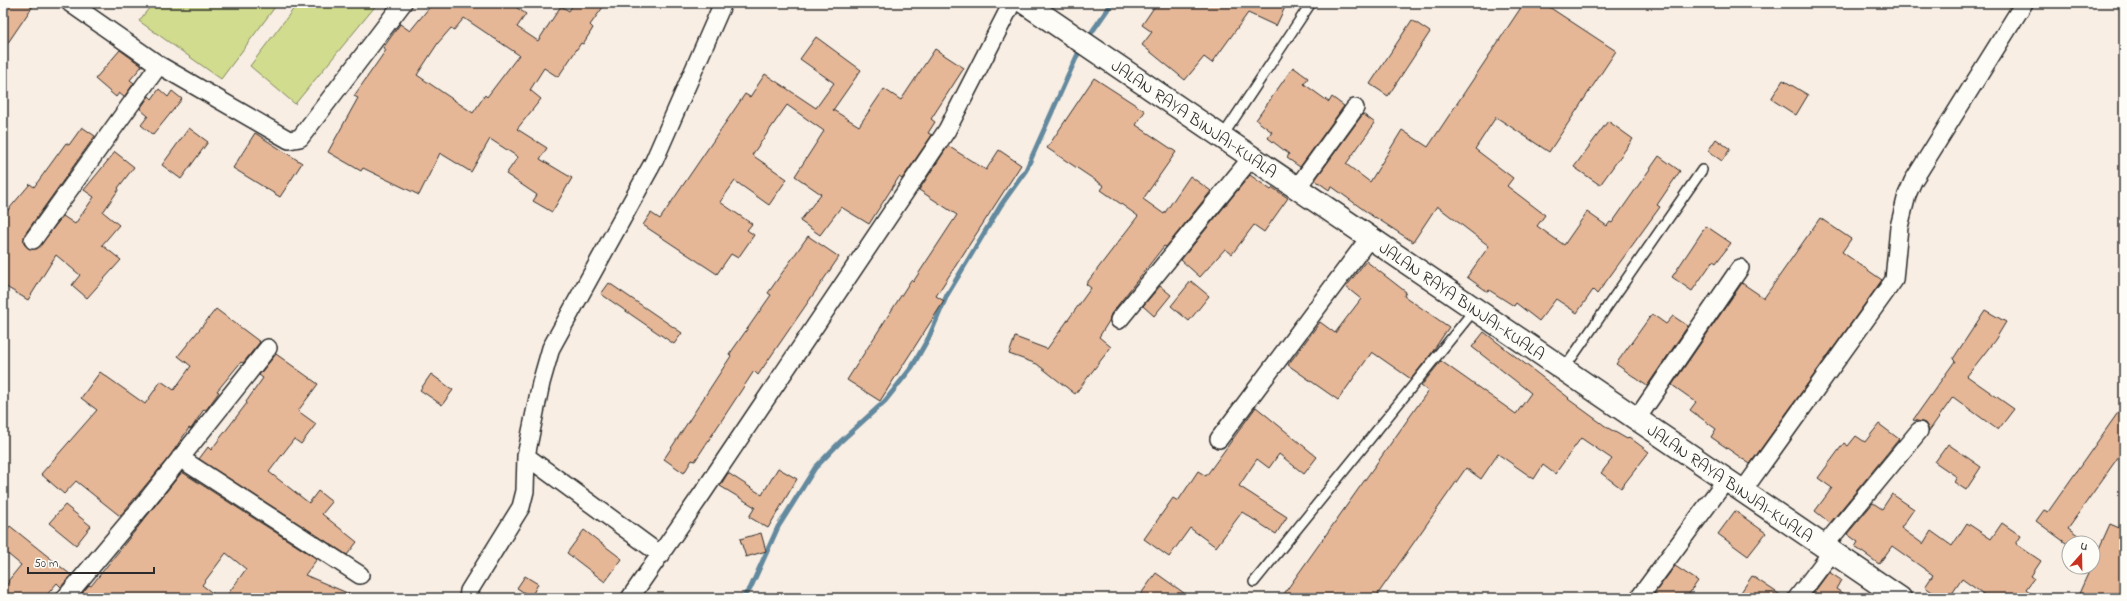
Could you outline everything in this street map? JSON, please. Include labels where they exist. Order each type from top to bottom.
[{"type":"main road","name":"JALAN RAYA BINJAI-KUALA","points":[[1025,3],[1564,369],[1636,420],[1900,598]]},
{"type":"street","points":[[70,3],[159,65],[289,140],[300,138],[403,3]]},
{"type":"street","points":[[468,598],[469,591],[521,507],[525,491],[526,456],[541,383],[551,348],[654,161],[723,3]]},
{"type":"street","points":[[630,598],[947,130],[1012,3]]},
{"type":"street","points":[[1639,598],[1734,486],[1894,280],[1899,227],[1907,195],[1913,181],[2024,3]]},
{"type":"street","points":[[33,240],[159,65]]},
{"type":"street","points":[[1297,188],[1355,108]]},
{"type":"street","points":[[1119,320],[1252,157]]},
{"type":"street","points":[[1219,439],[1370,237]]},
{"type":"street","points":[[1636,420],[1740,268]]},
{"type":"street","points":[[65,598],[268,348]]},
{"type":"street","points":[[1797,598],[1828,549],[1919,431]]},
{"type":"street","points":[[526,456],[661,554]]},
{"type":"street","points":[[180,458],[360,575]]},
{"type":"lane","points":[[1222,137],[1311,3]]},
{"type":"lane","points":[[1564,369],[1702,170]]},
{"type":"lane","points":[[1254,582],[1475,309]]},
{"type":"green space","points":[[153,3],[278,3],[221,79],[139,21]]},
{"type":"green space","points":[[298,3],[378,3],[295,104],[250,66]]},
{"type":"building","points":[[3,3],[35,3],[3,50]]},
{"type":"building","points":[[433,3],[510,3],[526,14],[517,27],[538,41],[561,6],[569,11],[574,3],[606,3],[590,25],[593,28],[583,44],[581,43],[558,77],[544,68],[530,90],[541,99],[517,129],[547,148],[540,159],[572,178],[552,212],[533,201],[537,195],[506,174],[518,157],[490,139],[471,172],[440,153],[419,195],[363,168],[361,171],[328,152],[358,98],[354,96],[386,50],[383,48],[400,24],[410,31]],"holes":[[[464,18],[519,55],[487,97],[485,95],[473,113],[417,75],[438,43],[451,28],[454,30]]]},
{"type":"building","points":[[1157,3],[1287,3],[1276,26],[1248,13],[1212,63],[1204,57],[1185,80],[1142,45],[1152,32],[1142,25]]},
{"type":"building","points":[[1524,3],[1543,3],[1616,51],[1549,152],[1496,117],[1475,149],[1513,178],[1507,186],[1545,215],[1537,226],[1564,245],[1587,212],[1607,226],[1610,222],[1612,223],[1659,156],[1680,171],[1657,205],[1660,207],[1597,294],[1593,290],[1577,313],[1556,299],[1539,321],[1516,303],[1514,306],[1489,290],[1488,292],[1467,277],[1489,246],[1437,206],[1413,242],[1375,218],[1331,186],[1329,190],[1315,180],[1363,114],[1375,123],[1346,164],[1370,182],[1402,130],[1428,147]]},
{"type":"building","points":[[1412,20],[1430,32],[1388,96],[1370,84]]},
{"type":"building","points":[[816,37],[861,70],[833,110],[859,126],[884,89],[901,100],[935,49],[964,68],[931,119],[935,122],[928,133],[932,135],[902,179],[899,177],[869,224],[841,207],[820,235],[800,221],[821,194],[795,176],[824,131],[787,105],[752,155],[787,179],[769,205],[735,181],[720,202],[752,224],[747,230],[754,235],[738,258],[731,254],[717,274],[643,225],[651,213],[660,219],[745,94],[750,97],[765,74],[816,108],[834,83],[800,59]]},
{"type":"building","points":[[120,50],[142,66],[130,80],[134,83],[124,97],[119,93],[116,97],[95,79]]},
{"type":"building","points":[[1293,67],[1308,78],[1304,84],[1329,102],[1332,97],[1344,106],[1300,167],[1287,158],[1289,154],[1268,138],[1272,132],[1256,120]]},
{"type":"building","points":[[1094,78],[1145,111],[1136,125],[1176,152],[1143,199],[1164,214],[1190,176],[1211,191],[1166,247],[1164,246],[1111,314],[1109,321],[1099,337],[1111,347],[1075,394],[1037,364],[1009,354],[1015,337],[1047,349],[1091,288],[1086,284],[1138,216],[1101,190],[1104,186],[1047,148]]},
{"type":"building","points":[[1783,80],[1808,95],[1796,115],[1771,99]]},
{"type":"building","points":[[159,89],[168,97],[172,91],[182,99],[153,135],[141,125],[148,116],[140,109],[149,96],[152,99]]},
{"type":"building","points":[[1608,121],[1633,139],[1600,185],[1574,167]]},
{"type":"building","points":[[82,127],[95,136],[25,234],[24,244],[28,248],[37,249],[63,216],[75,224],[94,197],[84,190],[115,152],[134,167],[118,188],[119,189],[103,212],[119,225],[102,245],[121,260],[87,298],[72,285],[80,275],[56,255],[28,300],[3,285],[3,216],[30,184],[34,187],[66,143],[69,145]]},
{"type":"building","points":[[189,128],[208,142],[181,179],[162,165]]},
{"type":"building","points":[[255,133],[302,163],[280,197],[233,168]]},
{"type":"building","points":[[1716,139],[1730,149],[1722,161],[1708,151]]},
{"type":"building","points":[[948,146],[986,170],[999,150],[1021,165],[936,296],[944,301],[880,401],[847,380],[911,280],[913,282],[957,215],[919,190]]},
{"type":"building","points":[[1250,175],[1271,190],[1273,188],[1288,198],[1264,232],[1254,225],[1232,254],[1225,249],[1200,277],[1181,260]]},
{"type":"building","points":[[1820,218],[1851,239],[1842,252],[1882,280],[1750,464],[1711,437],[1716,429],[1690,410],[1696,402],[1672,385],[1742,283],[1764,298]]},
{"type":"building","points":[[1706,226],[1731,243],[1716,263],[1713,261],[1692,291],[1672,277]]},
{"type":"building","points":[[808,236],[839,257],[758,375],[754,371],[695,461],[692,460],[684,473],[664,459],[731,356],[729,355],[771,295],[768,293]]},
{"type":"building","points":[[1366,261],[1406,292],[1404,296],[1449,327],[1431,354],[1411,379],[1372,352],[1338,400],[1288,365],[1320,322],[1335,333],[1361,299],[1346,287]]},
{"type":"building","points":[[1191,281],[1209,296],[1189,321],[1171,306]]},
{"type":"building","points":[[609,283],[682,333],[674,344],[601,294]]},
{"type":"building","points":[[1160,286],[1171,295],[1154,316],[1143,306]]},
{"type":"building","points":[[216,309],[260,342],[217,391],[219,392],[206,410],[204,409],[170,456],[120,516],[76,481],[64,494],[41,474],[97,410],[81,398],[100,372],[145,404],[161,381],[174,390],[191,366],[178,356]]},
{"type":"building","points":[[1985,310],[2006,322],[1995,340],[1967,376],[2014,409],[1998,430],[1953,397],[1929,431],[1925,423],[1913,420],[1955,361],[1953,359]]},
{"type":"building","points":[[1652,314],[1666,324],[1673,316],[1688,326],[1647,386],[1616,364]]},
{"type":"building","points":[[1484,332],[1569,398],[1568,399],[1608,428],[1627,439],[1629,437],[1649,452],[1621,488],[1601,473],[1612,459],[1581,438],[1555,474],[1543,465],[1534,479],[1498,454],[1481,479],[1466,468],[1375,598],[1281,598],[1428,391],[1421,386],[1441,361],[1516,414],[1531,393],[1472,347]]},
{"type":"building","points":[[276,354],[318,384],[298,411],[316,424],[301,444],[294,439],[269,472],[309,503],[318,491],[332,502],[322,514],[357,542],[347,555],[199,459],[208,447],[211,450],[247,403],[246,402],[263,378],[259,375]]},
{"type":"building","points":[[431,374],[453,390],[442,405],[420,390]]},
{"type":"building","points":[[2124,404],[2124,449],[2068,528],[2078,535],[2061,535],[2061,539],[2036,521],[2044,510],[2048,512]]},
{"type":"building","points":[[1256,407],[1317,457],[1304,474],[1279,454],[1269,468],[1257,459],[1239,486],[1287,517],[1276,534],[1242,512],[1216,547],[1190,528],[1169,557],[1144,539],[1173,498],[1178,501],[1198,471],[1206,476]]},
{"type":"building","points":[[1879,424],[1899,439],[1830,523],[1815,511],[1832,488],[1818,478],[1844,443],[1848,446],[1856,436],[1865,442]]},
{"type":"building","points":[[1948,444],[1981,467],[1966,490],[1954,482],[1957,477],[1935,462]]},
{"type":"building","points":[[778,468],[797,479],[768,528],[749,517],[755,507],[720,486],[728,473],[762,495]]},
{"type":"building","points":[[182,472],[317,559],[305,575],[359,598],[225,598],[246,569],[226,553],[202,585],[219,598],[78,598],[89,585],[91,586]]},
{"type":"building","points":[[1892,494],[1914,509],[1901,528],[1923,544],[1931,531],[1952,546],[1967,523],[1991,539],[2002,523],[2021,536],[2016,544],[2041,561],[2031,576],[2034,578],[2026,589],[2037,598],[1989,598],[1962,579],[1949,598],[1941,598],[1925,587],[1933,575],[1892,546],[1879,564],[1855,547],[1858,542],[1847,534],[1873,503],[1882,509]]},
{"type":"building","points":[[65,505],[91,526],[76,545],[49,523]]},
{"type":"building","points":[[1735,511],[1766,533],[1748,556],[1718,534]]},
{"type":"building","points":[[2110,524],[2124,530],[2124,598],[2077,598],[2087,575],[2101,575],[2101,544]]},
{"type":"building","points":[[10,526],[71,575],[61,587],[57,583],[44,598],[3,598],[3,589],[21,565],[3,550],[3,534]]},
{"type":"building","points":[[584,530],[622,559],[605,582],[567,553]]},
{"type":"building","points":[[761,533],[766,551],[746,557],[740,539]]},
{"type":"building","points":[[1675,566],[1698,581],[1686,598],[1651,598]]},
{"type":"building","points":[[1829,572],[1841,580],[1836,589],[1850,598],[1810,598]]},
{"type":"building","points":[[1156,573],[1191,598],[1138,598]]},
{"type":"building","points":[[525,576],[538,584],[531,597],[517,588]]},
{"type":"building","points":[[1752,576],[1785,598],[1737,598]]},
{"type":"waterway","points":[[1087,39],[1112,3]]},
{"type":"waterway","points":[[742,598],[750,589],[778,527],[815,468],[840,442],[885,401],[912,367],[929,337],[947,295],[1001,205],[1026,170],[1081,47]]}]
